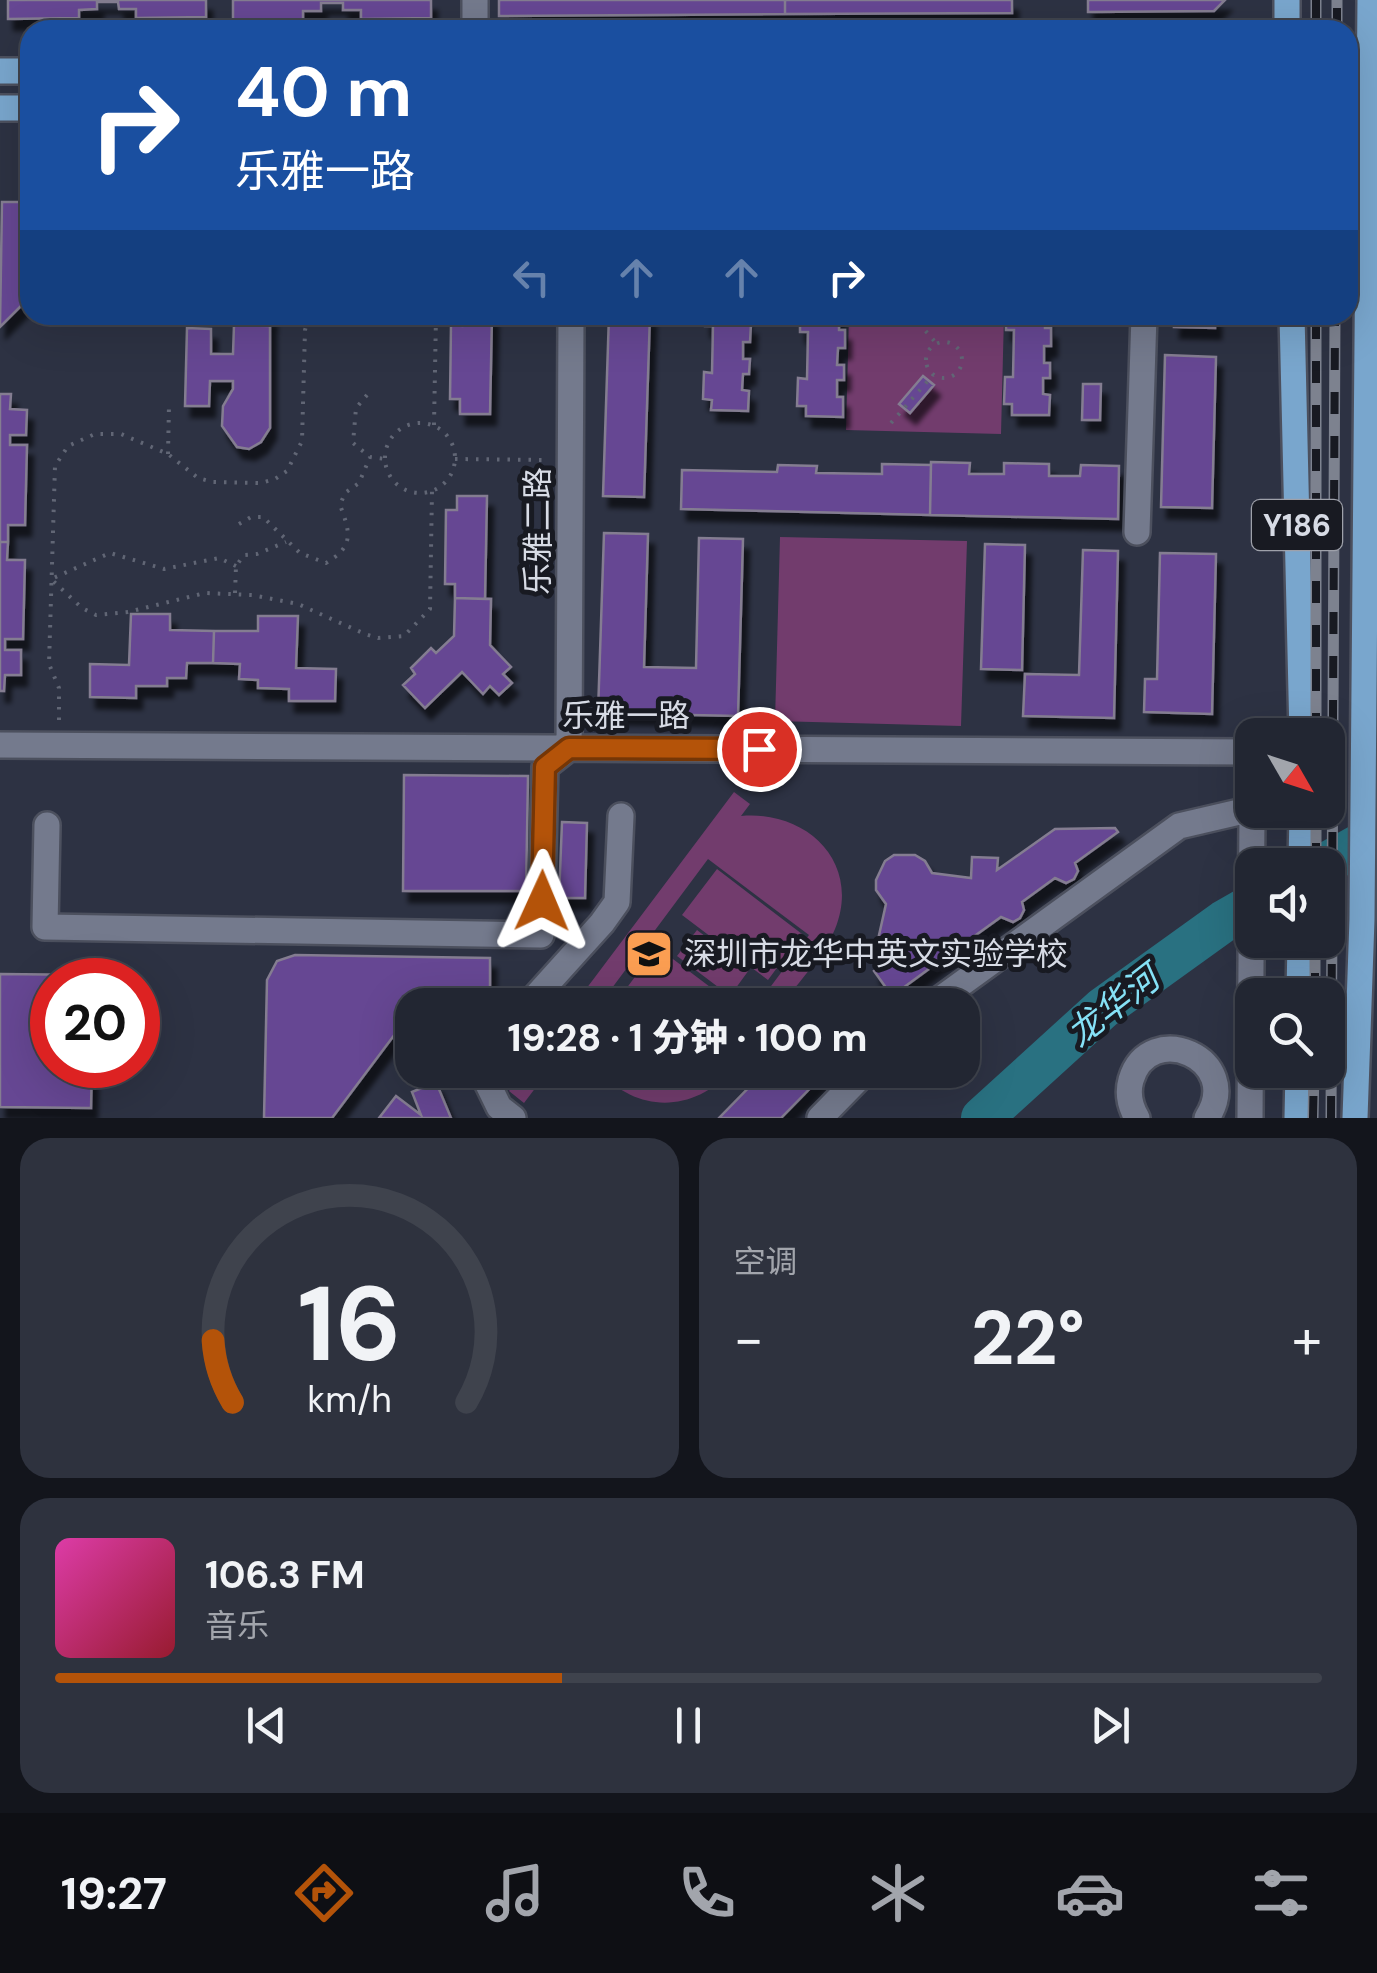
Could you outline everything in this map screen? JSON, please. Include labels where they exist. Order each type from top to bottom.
[{"type":"main road","name":"Y186","points":[[1355,1118],[1362,919],[1364,93],[1370,0]]},
{"type":"main road","name":"Y186","points":[[1292,325],[1302,718]]},
{"type":"main road","points":[[1296,1118],[1297,1088]]},
{"type":"street","name":"乐雅二路","points":[[569,748],[571,325]]},
{"type":"street","points":[[1138,532],[1144,325]]},
{"type":"street","name":"乐雅一路","points":[[0,745],[1235,752]]},
{"type":"street","points":[[47,826],[45,926],[541,935],[545,767],[569,748]]},
{"type":"street","points":[[955,988],[1179,826],[1235,814]]},
{"type":"street","points":[[543,988],[616,902],[621,816]]},
{"type":"street","points":[[1252,828],[1252,978]]},
{"type":"street","points":[[1137,1118],[1129,1100],[1133,1074],[1151,1054],[1163,1050],[1190,1052],[1201,1059],[1214,1078],[1214,1102],[1207,1118]]},
{"type":"street","points":[[1214,1078],[1235,1078]]},
{"type":"street","points":[[490,1088],[499,1106],[513,1118]]},
{"type":"street","points":[[820,1118],[849,1088]]},
{"type":"street","points":[[1250,1088],[1250,1118]]},
{"type":"path","points":[[58,745],[60,688],[49,664],[55,466],[68,446],[95,434],[121,434],[168,454],[198,478],[214,482],[275,480],[287,471],[302,441],[306,325]]},
{"type":"path","points":[[434,426],[436,325]]},
{"type":"path","points":[[921,325],[936,343],[955,345],[961,353],[962,364],[950,377],[933,374]]},
{"type":"path","points":[[933,374],[926,359],[936,343]]},
{"type":"path","points":[[892,423],[933,374]]},
{"type":"path","points":[[367,395],[356,408],[353,443],[370,458],[385,458]]},
{"type":"path","points":[[168,454],[169,405]]},
{"type":"path","points":[[426,422],[434,426],[454,445],[455,459],[448,480],[432,491],[416,494],[398,487],[387,472],[385,458],[391,436],[406,424],[426,422]]},
{"type":"path","points":[[239,524],[251,517],[263,517],[286,542],[314,560],[326,562],[340,555],[348,539],[349,525],[340,505],[345,493],[359,483],[370,458]]},
{"type":"path","points":[[455,459],[570,460]]},
{"type":"path","points":[[51,579],[82,608],[96,615],[128,612],[205,593],[235,594],[298,604],[378,638],[404,636],[430,608],[432,491]]},
{"type":"path","points":[[235,594],[236,566],[244,555],[286,542]]},
{"type":"path","points":[[51,579],[110,554],[164,569],[219,558],[236,566]]},
{"type":"shaded area","points":[[849,325],[1004,325],[1001,434],[846,430]]},
{"type":"shaded area","points":[[780,537],[967,541],[961,726],[775,721]]},
{"type":"shaded area","points":[[734,792],[750,804],[741,816],[765,816],[806,831],[834,862],[841,882],[835,929],[795,988],[770,988],[809,935],[708,859],[612,988],[587,988]]},
{"type":"shaded area","points":[[717,869],[802,934],[768,980],[682,915]]},
{"type":"shaded area","points":[[697,930],[749,970],[736,988],[719,988],[677,956]]},
{"type":"shaded area","points":[[657,947],[711,988],[627,988]]},
{"type":"shaded area","points":[[511,1088],[535,1088],[524,1103],[509,1091]]},
{"type":"shaded area","points":[[620,1088],[710,1088],[665,1103],[630,1095]]},
{"type":"building","points":[[8,0],[206,0],[206,17],[136,18],[136,9],[119,9],[118,2],[97,2],[97,9],[79,10],[79,18],[8,19]]},
{"type":"building","points":[[233,0],[431,0],[431,18],[361,19],[361,10],[343,10],[343,3],[321,3],[321,11],[303,11],[303,19],[233,20]]},
{"type":"building","points":[[499,0],[785,0],[785,14],[499,16]]},
{"type":"building","points":[[785,0],[1012,0],[1012,13],[785,14]]},
{"type":"building","points":[[1088,0],[1225,0],[1214,11],[1088,12]]},
{"type":"building","points":[[2,202],[20,202],[20,307],[0,327]]},
{"type":"building","points":[[234,325],[270,326],[270,428],[261,442],[249,449],[237,447],[222,426],[223,406],[233,381],[210,381],[209,406],[185,406],[187,328],[211,329],[211,354],[233,354]]},
{"type":"building","points":[[451,325],[492,325],[490,414],[460,414],[460,399],[450,399]]},
{"type":"building","points":[[609,325],[650,325],[644,497],[603,496]]},
{"type":"building","points":[[751,325],[750,342],[743,342],[743,359],[750,359],[749,374],[743,374],[742,390],[749,391],[748,411],[711,410],[712,400],[703,399],[704,372],[712,373],[713,326],[705,326]]},
{"type":"building","points":[[800,325],[839,325],[839,330],[845,330],[845,348],[838,348],[837,365],[844,365],[844,380],[837,380],[837,397],[843,397],[843,417],[806,416],[806,406],[797,406],[798,378],[807,379],[808,332],[800,332]]},
{"type":"building","points":[[1006,325],[1051,328],[1051,346],[1044,346],[1044,363],[1050,363],[1050,378],[1043,378],[1043,394],[1050,395],[1049,415],[1012,415],[1012,404],[1004,404],[1005,377],[1013,377],[1014,330],[1006,330]]},
{"type":"building","points":[[1174,325],[1215,325],[1215,328]]},
{"type":"building","points":[[1165,355],[1216,357],[1212,508],[1161,507]]},
{"type":"building","points":[[923,376],[934,385],[910,413],[899,404]]},
{"type":"building","points":[[1083,384],[1101,384],[1100,420],[1082,420]]},
{"type":"building","points":[[0,394],[11,394],[10,409],[27,410],[26,435],[10,435],[10,445],[27,445],[25,525],[8,525],[8,542],[0,542]]},
{"type":"building","points":[[931,462],[970,463],[969,474],[1004,474],[1004,463],[1049,464],[1049,476],[1080,476],[1081,465],[1119,466],[1118,519],[930,515]]},
{"type":"building","points":[[882,464],[931,465],[930,515],[681,509],[682,470],[777,472],[778,465],[817,466],[816,473],[882,474]]},
{"type":"building","points":[[457,496],[487,496],[485,599],[455,598],[455,584],[445,584],[446,510],[457,510]]},
{"type":"building","points":[[604,533],[648,534],[644,667],[696,668],[699,538],[743,539],[738,716],[598,713]]},
{"type":"building","points":[[0,542],[8,542],[7,560],[25,560],[23,639],[5,639],[5,650],[21,650],[21,675],[5,675],[4,691],[0,691]]},
{"type":"building","points":[[985,544],[1025,545],[1022,670],[981,669]]},
{"type":"building","points":[[1083,550],[1118,551],[1114,718],[1023,716],[1025,674],[1079,675]]},
{"type":"building","points":[[1160,553],[1216,554],[1212,714],[1144,712],[1145,679],[1157,679]]},
{"type":"building","points":[[455,598],[491,599],[490,645],[511,667],[503,674],[512,683],[499,695],[490,686],[483,694],[462,672],[425,708],[403,685],[415,674],[411,668],[431,648],[436,653],[454,636]]},
{"type":"building","points":[[131,614],[170,614],[170,630],[214,631],[213,663],[187,663],[186,678],[167,678],[167,686],[136,686],[136,698],[90,697],[90,664],[129,665]]},
{"type":"building","points":[[258,616],[298,616],[296,668],[336,669],[335,701],[289,701],[289,689],[258,688],[258,680],[239,679],[240,664],[213,663],[214,631],[258,631]]},
{"type":"building","points":[[404,775],[528,776],[526,891],[403,891]]},
{"type":"building","points":[[562,822],[587,823],[585,898],[559,898]]},
{"type":"building","points":[[1115,828],[1118,832],[1075,863],[1078,871],[1074,879],[1066,883],[1055,878],[1022,902],[1020,918],[1013,922],[1001,917],[969,940],[971,948],[964,958],[948,955],[903,988],[886,988],[874,971],[883,964],[875,953],[886,904],[876,890],[876,880],[885,861],[894,855],[915,855],[925,861],[932,873],[971,878],[972,857],[998,858],[997,870],[1055,829]]},
{"type":"building","points":[[295,955],[490,958],[490,988],[395,988],[395,1034],[332,1118],[264,1118],[267,980],[277,961]]},
{"type":"building","points":[[0,974],[30,974],[30,1088],[91,1088],[91,1108],[0,1107]]},
{"type":"building","points":[[438,1088],[451,1118],[379,1118],[396,1096],[421,1115],[412,1092]]},
{"type":"building","points":[[748,1088],[810,1088],[781,1118],[719,1118]]},
{"type":"waterway","name":"龙华河","points":[[1345,853],[1377,835]]},
{"type":"waterway","name":"龙华河","points":[[982,1118],[1103,1008],[1235,915]]},
{"type":"railway","points":[[1316,0],[1316,20]]},
{"type":"railway","points":[[1337,0],[1337,20]]},
{"type":"railway","points":[[1316,325],[1316,718]]},
{"type":"railway","points":[[1331,1118],[1335,325]]},
{"type":"railway","points":[[1316,828],[1316,848]]},
{"type":"railway","points":[[1315,958],[1315,978]]},
{"type":"railway","points":[[1313,1118],[1314,1088]]},
{"type":"place","name":"深圳市龙华中英文实验学校","points":[[649,954]]},
{"type":"route","points":[[542,901],[545,767],[569,748],[759,749]]}]
